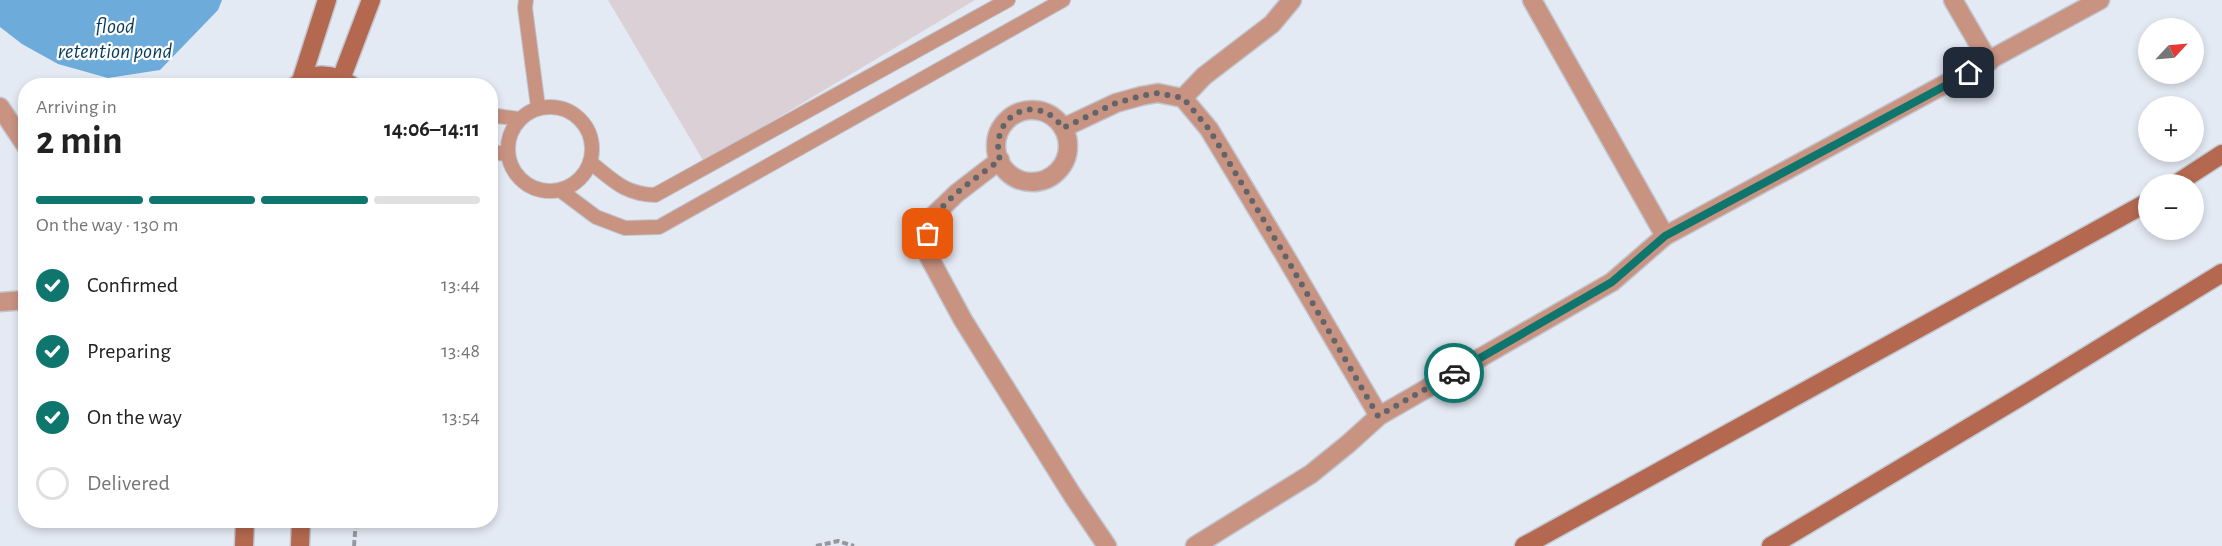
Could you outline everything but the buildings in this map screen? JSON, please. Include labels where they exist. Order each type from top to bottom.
[{"type":"street","points":[[300,78],[327,0]]},
{"type":"street","points":[[347,78],[371,0]]},
{"type":"street","points":[[1183,98],[1204,76],[1272,24],[1292,0]]},
{"type":"street","points":[[1532,0],[1665,236]]},
{"type":"street","points":[[1953,0],[1989,62]]},
{"type":"street","points":[[1195,546],[1311,474],[1378,416],[1612,282],[1665,236],[2100,0]]},
{"type":"street","points":[[309,78],[327,75],[335,78]]},
{"type":"street","points":[[1063,128],[1116,103],[1141,96],[1158,93],[1183,98],[1209,129],[1378,416]]},
{"type":"street","points":[[0,107],[18,134]]},
{"type":"street","points":[[1037,110],[1048,114],[1063,128],[1066,131],[1068,143],[1067,156],[1052,176],[1041,181],[1017,178],[1000,160],[997,148],[998,135],[1004,124],[1013,116],[1024,111],[1037,110]]},
{"type":"street","points":[[2191,174],[2222,154]]},
{"type":"street","points":[[1000,160],[957,193],[933,216],[928,234],[929,257],[963,320],[1072,496],[1107,546]]},
{"type":"street","points":[[1524,546],[2138,208]]},
{"type":"street","points":[[1771,546],[2222,273]]},
{"type":"street","points":[[0,302],[18,301]]},
{"type":"street","points":[[244,546],[245,528]]},
{"type":"street","points":[[300,546],[301,528]]},
{"type":"lane","points":[[526,0],[525,8],[538,107]]},
{"type":"lane","points":[[590,162],[628,191],[638,195],[655,195],[1008,0]]},
{"type":"lane","points":[[560,190],[596,217],[625,228],[659,227],[1063,0]]},
{"type":"lane","points":[[551,106],[575,115],[584,124],[590,136],[592,149],[590,162],[584,175],[573,184],[560,190],[546,191],[532,188],[520,179],[512,168],[507,154],[507,141],[519,119],[538,107],[551,106]]},
{"type":"lane","points":[[498,116],[519,119]]},
{"type":"lane","points":[[498,153],[507,154]]},
{"type":"path","points":[[354,546],[356,528]]},
{"type":"path","points":[[816,546],[838,541],[854,546]]},
{"type":"water","name":"flood retention pond","points":[[0,0],[222,0],[218,10],[160,70],[108,78],[58,64],[22,44],[0,27]]},
{"type":"way so far","points":[[928,234],[933,216],[957,193],[1000,160],[997,148],[998,135],[1004,124],[1013,116],[1024,111],[1037,110],[1048,114],[1063,128],[1116,103],[1141,96],[1158,93],[1183,98],[1209,129],[1378,416],[1454,373]]},
{"type":"route","points":[[1454,373],[1612,282],[1665,236],[1969,73]]}]
